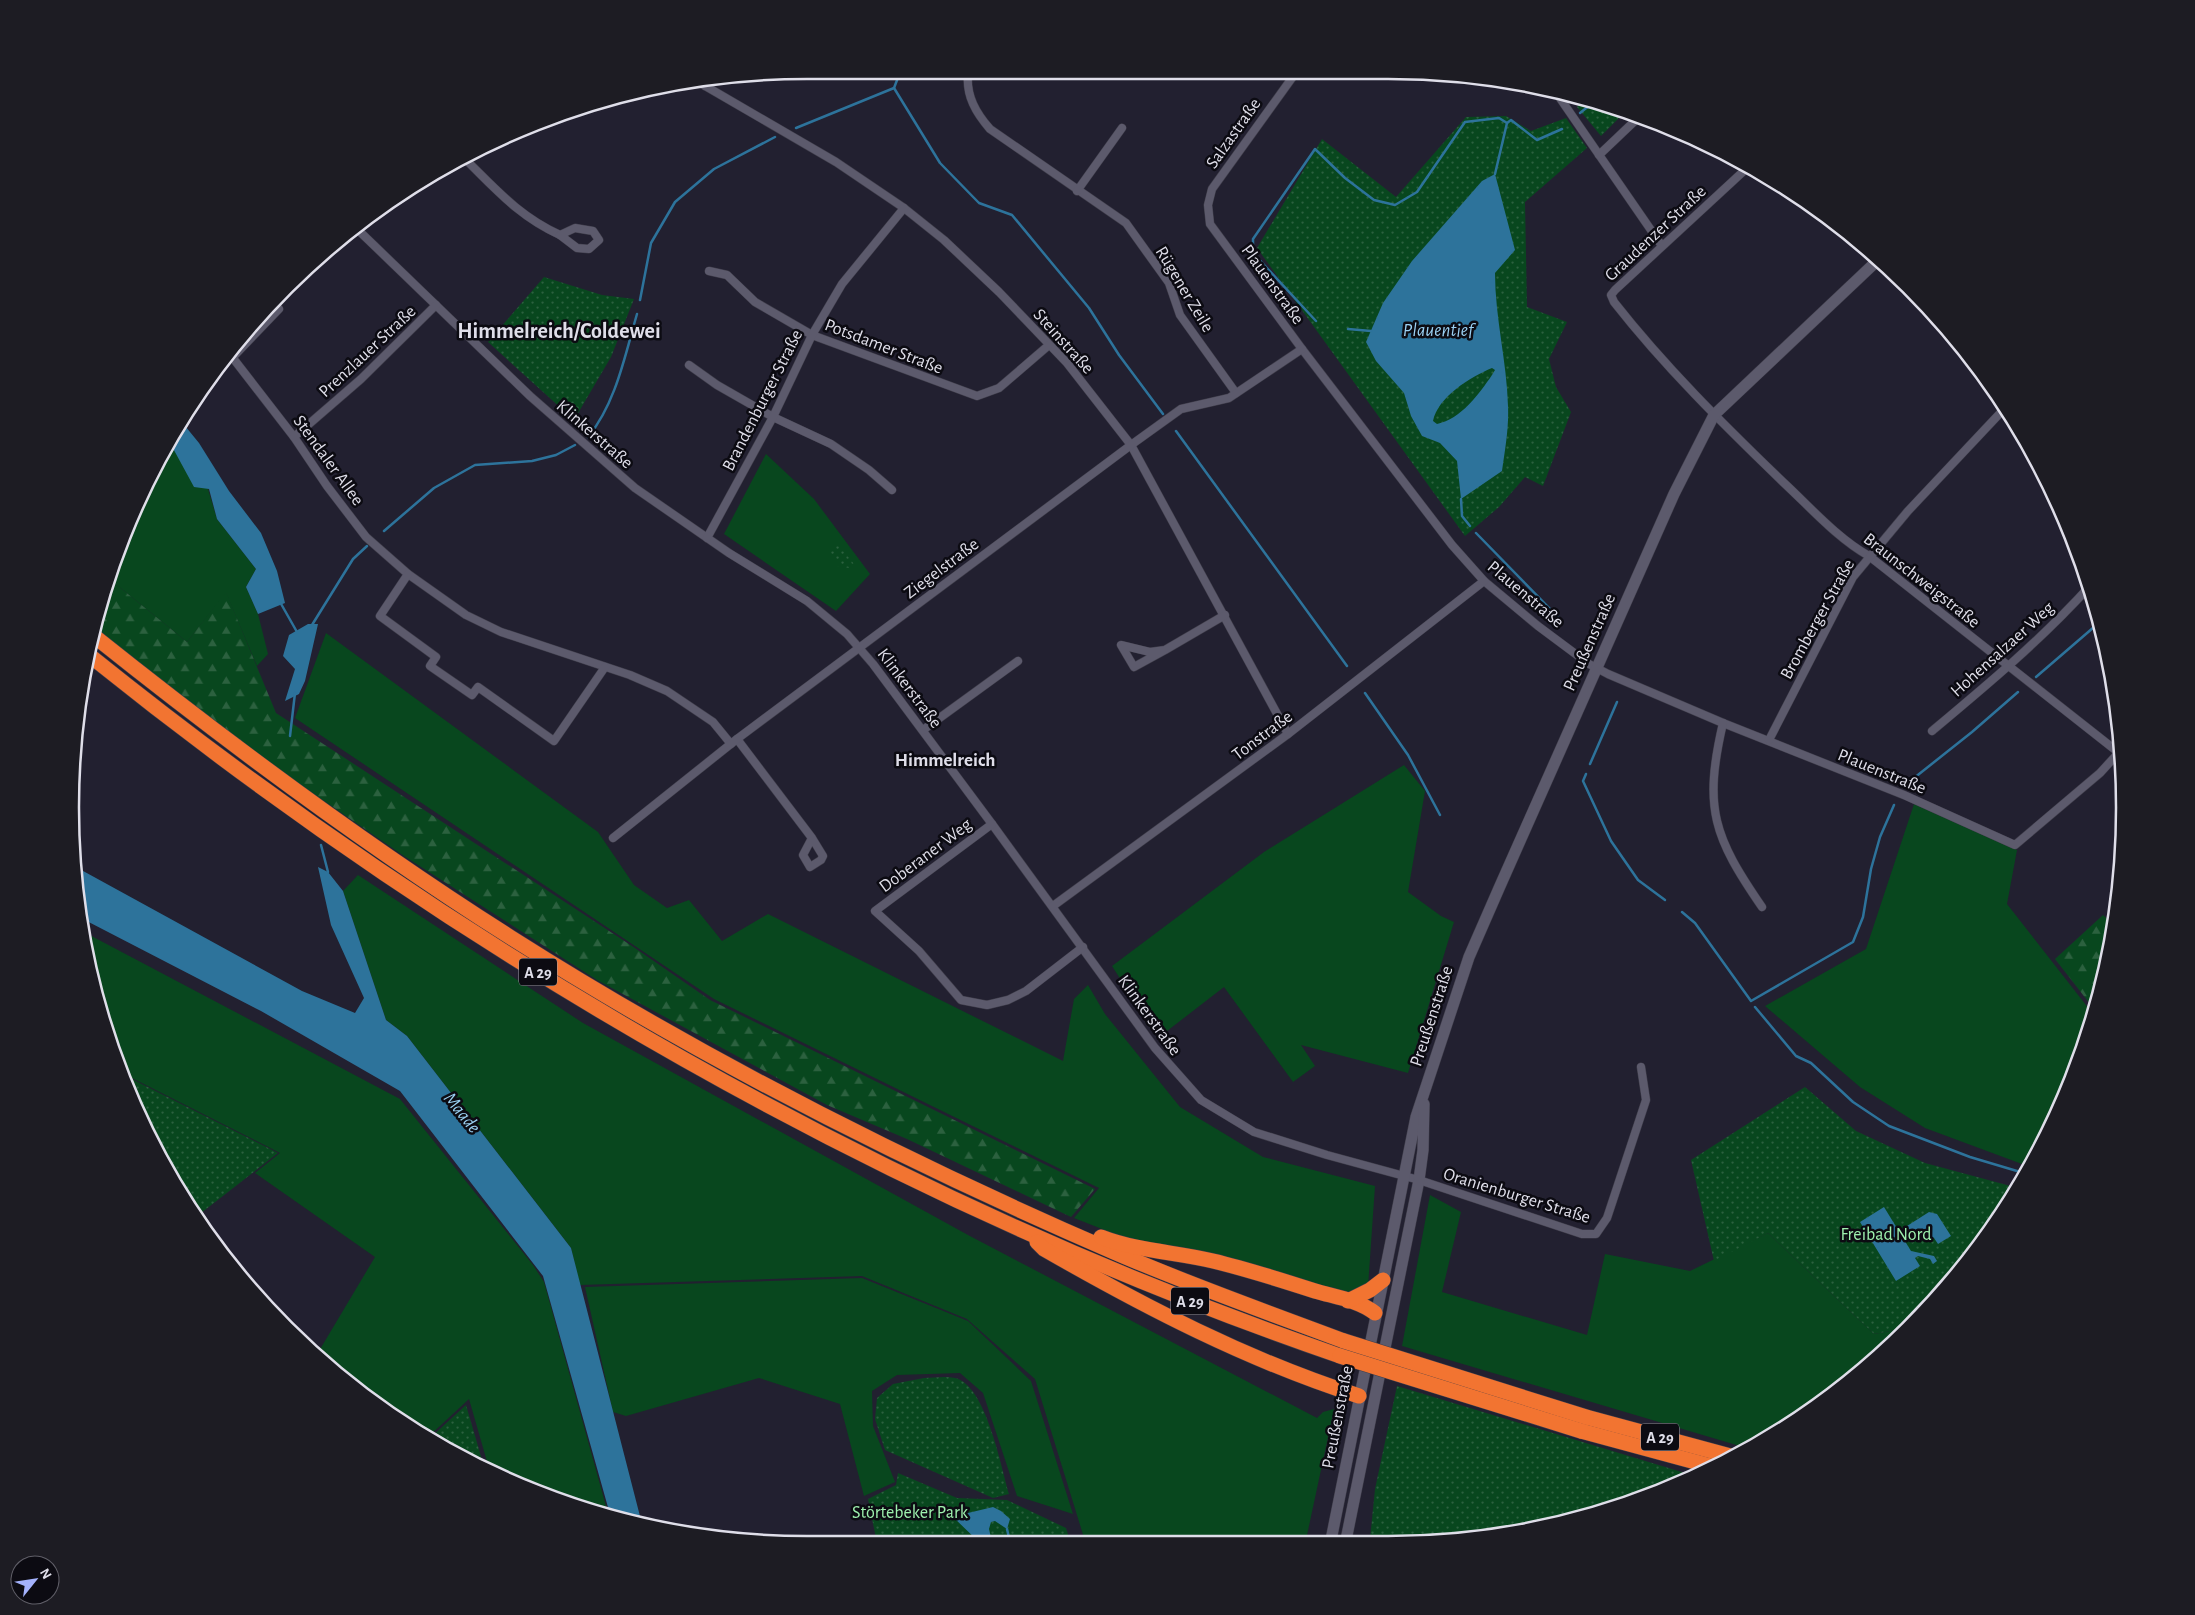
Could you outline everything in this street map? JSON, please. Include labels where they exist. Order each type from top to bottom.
[{"type":"highway","name":"A 29","points":[[99,640],[213,731],[405,869],[511,938],[688,1043],[844,1126],[1049,1224],[1342,1348],[1581,1431],[1703,1464]]},
{"type":"highway","name":"A 29","points":[[94,659],[205,745],[300,814],[397,882],[501,950],[597,1008],[750,1094],[925,1184],[1146,1284],[1259,1328],[1342,1348],[1723,1454]]},
{"type":"highway","points":[[1049,1224],[1074,1226],[1135,1248],[1211,1260],[1348,1300],[1367,1307],[1375,1313]]},
{"type":"highway","points":[[1023,1229],[1044,1249],[1161,1314],[1273,1365],[1359,1396]]},
{"type":"highway","points":[[1348,1300],[1363,1294],[1383,1280]]},
{"type":"main road","name":"Preußenstraße","points":[[1332,1536],[1414,1125],[1469,957],[1674,494],[1714,415],[1873,264]]},
{"type":"main road","name":"Preußenstraße","points":[[1347,1536],[1418,1180],[1423,1150],[1424,1098]]},
{"type":"main road","points":[[1375,1313],[1389,1329]]},
{"type":"main road","points":[[1359,1396],[1376,1390]]},
{"type":"street","name":"Rügener Zeile","points":[[968,79],[967,88],[978,114],[990,129],[1077,191],[1126,223],[1169,284],[1180,315],[1236,393]]},
{"type":"street","name":"Salzastraße","points":[[1212,189],[1291,79]]},
{"type":"street","name":"Steinstraße","points":[[705,86],[836,162],[904,208],[944,240],[999,292],[1067,363],[1131,445],[1288,734]]},
{"type":"street","points":[[1562,101],[1662,246]]},
{"type":"street","points":[[1599,155],[1634,122]]},
{"type":"street","points":[[1077,191],[1122,128]]},
{"type":"street","points":[[469,163],[509,203],[536,224],[560,234]]},
{"type":"street","name":"Graudenzer Straße","points":[[1714,415],[1632,325],[1611,295],[1743,171]]},
{"type":"street","name":"Plauenstraße","points":[[1212,189],[1208,205],[1210,224],[1302,349],[1446,538],[1484,581],[1538,626],[1598,669],[1723,723],[1770,740],[1904,795],[2015,845],[2100,774],[2115,758]]},
{"type":"street","name":"Brandenburger Straße","points":[[707,538],[773,417],[812,335],[842,284],[904,208]]},
{"type":"street","name":"Klinkerstraße","points":[[360,232],[530,396],[634,488],[707,538],[807,601],[832,620],[860,648],[1084,947],[1155,1048],[1200,1100],[1254,1132],[1327,1155],[1404,1176]]},
{"type":"street","name":"Potsdamer Straße","points":[[709,271],[727,275],[756,302],[812,335],[977,396],[999,388],[1048,345]]},
{"type":"street","name":"Prenzlauer Straße","points":[[294,437],[361,379],[436,305]]},
{"type":"street","name":"Stendaler Allee","points":[[259,328],[279,309]]},
{"type":"street","name":"Ziegelstraße","points":[[613,838],[734,742],[1181,409],[1229,398],[1302,349]]},
{"type":"street","name":"Stendaler Allee","points":[[234,358],[294,437],[327,486],[366,537],[408,574],[466,615],[501,632],[572,658],[605,667],[666,691],[713,722],[734,742],[812,838]]},
{"type":"street","points":[[689,365],[717,385],[773,417],[831,444],[869,470],[892,490]]},
{"type":"street","name":"Bromberger Straße","points":[[1770,740],[1853,577],[1908,510],[2000,413]]},
{"type":"street","name":"Braunschweigstraße","points":[[1714,415],[1813,511],[1858,550],[1869,556],[2009,667],[2114,746]]},
{"type":"street","points":[[408,574],[380,616],[436,657],[430,666],[472,695],[478,687],[554,741],[605,667]]},
{"type":"street","name":"Tonstraße","points":[[1053,906],[1288,734],[1484,581]]},
{"type":"street","name":"Hohensalzaer Weg","points":[[1932,731],[2009,667],[2084,593]]},
{"type":"street","points":[[1165,650],[1150,652],[1120,645],[1134,666],[1165,650],[1225,615]]},
{"type":"street","points":[[923,730],[1018,661]]},
{"type":"street","points":[[1723,723],[1715,755],[1712,802],[1721,838],[1735,868],[1762,907]]},
{"type":"street","name":"Doberaner Weg","points":[[992,824],[874,911],[919,951],[961,1000],[987,1005],[1008,1000],[1026,991],[1084,947]]},
{"type":"street","name":"Oranienburger Straße","points":[[1404,1176],[1582,1234],[1596,1234],[1607,1218],[1646,1100],[1641,1067]]},
{"type":"green space","points":[[1579,105],[1620,117],[1601,136],[1577,107]]},
{"type":"green space","points":[[1506,116],[1531,131],[1566,118],[1587,148],[1525,202],[1527,307],[1567,322],[1549,359],[1556,387],[1571,412],[1543,486],[1525,477],[1499,507],[1465,536],[1257,248],[1322,139],[1396,197],[1466,117]]},
{"type":"green space","points":[[544,277],[602,295],[634,299],[611,357],[574,420],[488,342]]},
{"type":"green space","points":[[174,447],[208,489],[217,519],[256,569],[246,587],[258,614],[268,654],[257,666],[226,593],[187,642],[114,583],[134,529]]},
{"type":"green space","points":[[766,454],[814,499],[870,574],[836,611],[724,534]]},
{"type":"green space","points":[[837,543],[854,564],[849,568],[837,566],[827,551]]},
{"type":"green space","points":[[114,583],[187,642],[226,592],[276,713],[632,946],[710,1000],[1095,1189],[1071,1217],[907,1139],[827,1105],[597,980],[404,856],[198,714],[101,632]]},
{"type":"green space","points":[[326,633],[598,832],[634,885],[667,908],[689,900],[722,941],[768,914],[1063,1061],[1074,999],[1088,985],[1105,1014],[1180,1107],[1263,1157],[1375,1186],[1368,1287],[1350,1295],[1130,1240],[1074,1218],[1099,1188],[714,999],[295,718]]},
{"type":"green space","points":[[1404,765],[1425,791],[1408,892],[1441,916],[1454,922],[1408,1073],[1301,1045],[1315,1066],[1293,1082],[1224,987],[1158,1038],[1112,966],[1264,852]]},
{"type":"green space","points":[[1914,804],[2017,850],[2007,904],[2088,1007],[2078,1042],[2061,1086],[2023,1164],[1925,1128],[1860,1087],[1765,1006],[1866,949]]},
{"type":"green space","points":[[358,875],[583,1023],[968,1235],[1317,1418],[1323,1412],[1334,1409],[1307,1536],[1083,1536],[1035,1379],[967,1319],[862,1276],[580,1285],[571,1248],[407,1036],[386,1020],[343,891]]},
{"type":"green space","points":[[2103,915],[2107,919],[2089,1003],[2055,959]]},
{"type":"green space","points":[[91,936],[400,1099],[533,1265],[544,1282],[606,1507],[573,1498],[487,1462],[469,1399],[433,1432],[364,1386],[320,1349],[375,1257],[255,1173],[280,1153],[131,1077],[117,1042],[104,996]]},
{"type":"green space","points":[[131,1079],[278,1153],[202,1212],[176,1172],[154,1130]]},
{"type":"green space","name":"Freibad Nord","points":[[1805,1087],[1856,1131],[1925,1163],[2010,1186],[1966,1251],[1903,1323],[1895,1330],[1874,1334],[1768,1233],[1714,1261],[1691,1160]]},
{"type":"green space","points":[[1430,1195],[1461,1212],[1442,1292],[1587,1335],[1605,1254],[1690,1271],[1768,1233],[1874,1334],[1895,1330],[1831,1386],[1739,1446],[1402,1346]]},
{"type":"green space","points":[[862,1278],[968,1321],[1031,1381],[1073,1514],[1017,1496],[983,1393],[960,1373],[897,1375],[872,1391],[873,1426],[895,1482],[864,1496],[840,1404],[759,1378],[626,1416],[613,1412],[585,1287]]},
{"type":"green space","points":[[924,1378],[955,1378],[966,1384],[975,1395],[991,1428],[1009,1494],[993,1498],[885,1450],[875,1419],[877,1398],[893,1384]]},
{"type":"green space","points":[[1397,1386],[1684,1473],[1622,1498],[1576,1511],[1530,1522],[1483,1530],[1435,1535],[1370,1536],[1375,1489]]},
{"type":"green space","points":[[466,1405],[482,1459],[443,1439],[435,1434]]},
{"type":"green space","name":"Störtebeker Park","points":[[898,1473],[957,1498],[1007,1500],[1066,1528],[1068,1536],[876,1536],[868,1499],[896,1485]]},
{"type":"water","name":"Plauentief","points":[[1495,174],[1515,250],[1495,273],[1497,307],[1506,373],[1508,422],[1502,471],[1461,499],[1457,461],[1440,443],[1422,436],[1411,416],[1404,393],[1376,361],[1366,342],[1383,303],[1412,261],[1482,181]],"holes":[[[1492,368],[1495,370],[1475,398],[1462,411],[1446,421],[1437,424],[1433,421],[1441,404],[1456,389],[1483,372]]]},
{"type":"water","points":[[186,427],[199,443],[229,491],[261,533],[277,571],[285,603],[258,614],[246,587],[256,569],[217,519],[209,489],[194,487],[173,449]]},
{"type":"water","points":[[308,624],[318,624],[305,681],[299,694],[285,701],[295,669],[283,656],[289,635]]},
{"type":"water","name":"Maade","points":[[318,867],[328,872],[343,891],[386,1020],[407,1036],[571,1248],[640,1516],[608,1508],[543,1276],[400,1091],[261,1011],[88,922],[82,870],[302,991],[355,1013],[364,998],[331,925]]},
{"type":"water","points":[[1884,1207],[1911,1251],[1934,1256],[1937,1261],[1933,1264],[1930,1259],[1918,1256],[1915,1258],[1920,1266],[1896,1281],[1860,1222]]},
{"type":"water","points":[[1929,1212],[1937,1214],[1951,1236],[1938,1244],[1934,1238],[1921,1235],[1915,1238],[1907,1226]]},
{"type":"water","points":[[993,1507],[1010,1519],[1007,1529],[995,1521],[991,1522],[989,1529],[991,1536],[973,1536],[953,1517],[953,1511],[962,1509],[968,1513]]},
{"type":"waterway","points":[[796,128],[894,88],[897,79]]},
{"type":"waterway","points":[[894,88],[940,163],[979,203],[1012,215],[1089,308],[1119,355],[1163,414]]},
{"type":"waterway","points":[[1580,113],[1587,107]]},
{"type":"waterway","points":[[1316,321],[1253,253],[1253,239],[1315,149],[1345,178],[1374,200],[1395,205],[1417,192],[1465,122],[1499,118],[1507,123],[1495,174]]},
{"type":"waterway","points":[[1507,123],[1511,120],[1537,140],[1562,129]]},
{"type":"waterway","points":[[640,300],[651,243],[675,202],[714,169],[775,137]]},
{"type":"waterway","points":[[588,437],[598,424],[613,394],[637,314]]},
{"type":"waterway","points":[[1348,329],[1371,331]]},
{"type":"waterway","points":[[1176,431],[1347,666]]},
{"type":"waterway","points":[[384,531],[434,488],[475,465],[532,461],[556,455],[575,445]]},
{"type":"waterway","points":[[1461,499],[1462,516],[1470,526]]},
{"type":"waterway","points":[[1476,533],[1558,617]]},
{"type":"waterway","points":[[312,625],[353,559],[367,546]]},
{"type":"waterway","points":[[280,602],[297,632]]},
{"type":"waterway","points":[[2036,677],[2093,628]]},
{"type":"waterway","points":[[1904,786],[1972,732],[2018,692]]},
{"type":"waterway","points":[[290,736],[295,693]]},
{"type":"waterway","points":[[1365,693],[1408,755],[1440,815]]},
{"type":"waterway","points":[[1590,764],[1617,702]]},
{"type":"waterway","points":[[1586,774],[1583,781],[1611,841],[1638,880],[1665,900]]},
{"type":"waterway","points":[[1682,912],[1695,923],[1751,1001],[1853,942],[1863,917],[1871,869],[1880,837],[1894,805]]},
{"type":"waterway","points":[[321,845],[328,872]]},
{"type":"waterway","points":[[1755,1007],[1796,1056],[1811,1063],[1853,1102],[1889,1126],[1970,1157],[2019,1172]]},
{"type":"waterway","points":[[1007,1529],[1009,1536]]},
{"type":"district","name":"Himmelreich/Coldewei","points":[[559,330]]},
{"type":"district","name":"Himmelreich","points":[[945,759]]}]
